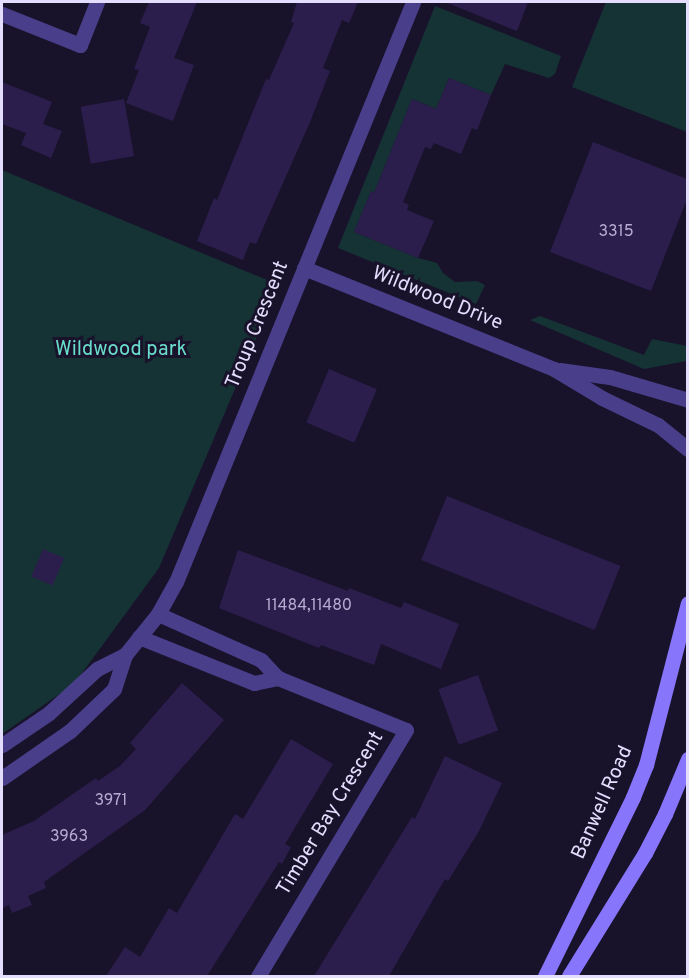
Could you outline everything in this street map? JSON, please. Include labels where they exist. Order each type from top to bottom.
[{"type":"main road","name":"Banwell Road","points":[[544,976],[633,797],[646,765],[687,603]]},
{"type":"main road","points":[[569,976],[645,853],[665,814],[687,759]]},
{"type":"street","points":[[2,14],[80,45],[97,2]]},
{"type":"street","name":"Troup Crescent","points":[[2,778],[70,731],[114,689],[125,655],[158,614],[176,582],[412,2]]},
{"type":"street","name":"Wildwood Drive","points":[[304,268],[554,369],[603,398],[658,425],[687,449]]},
{"type":"street","name":"Wildwood Drive","points":[[554,369],[610,377],[687,400]]},
{"type":"street","name":"Timber Bay Crescent","points":[[158,614],[261,660],[278,678],[406,730],[258,976]]},
{"type":"street","name":"Timber Bay Crescent","points":[[139,637],[254,683],[278,678]]},
{"type":"street","name":"Troup Crescent","points":[[2,745],[49,713],[98,669],[125,655]]},
{"type":"green space","points":[[606,2],[687,2],[687,132],[572,87]]},
{"type":"green space","points":[[435,6],[561,56],[555,74],[549,78],[505,64],[491,95],[449,78],[436,109],[412,99],[374,193],[371,191],[354,232],[418,258],[437,263],[443,273],[455,282],[477,281],[485,285],[476,304],[338,248]]},
{"type":"green space","name":"Wildwood park","points":[[2,170],[279,285],[159,568],[74,684],[2,734]]},
{"type":"green space","points":[[540,316],[644,355],[652,339],[687,346],[687,361],[644,369],[530,320]]},
{"type":"building","points":[[149,2],[197,2],[174,58],[194,65],[173,121],[126,103],[139,70],[134,69],[150,27],[140,23]]},
{"type":"building","points":[[297,2],[358,2],[349,23],[342,20],[323,68],[330,71],[310,122],[256,244],[250,242],[243,260],[197,241],[214,198],[217,200],[266,79],[269,80],[294,23],[291,22]]},
{"type":"building","points":[[445,2],[528,2],[517,31]]},
{"type":"building","points":[[449,78],[491,95],[477,130],[472,128],[461,154],[434,143],[431,149],[425,147],[403,202],[409,205],[407,210],[434,221],[418,258],[354,232],[371,191],[374,193],[412,99],[436,109]]},
{"type":"building","points":[[2,82],[52,102],[43,124],[62,131],[51,158],[21,145],[26,133],[2,124]]},
{"type":"building","points":[[124,99],[134,156],[91,164],[81,107]]},
{"type":"building","points":[[593,142],[687,179],[687,199],[651,291],[550,252]]},
{"type":"building","points":[[329,369],[377,389],[354,443],[306,422]]},
{"type":"building","points":[[447,496],[620,566],[595,630],[421,560]]},
{"type":"building","points":[[43,549],[64,558],[52,586],[31,577]]},
{"type":"building","points":[[238,550],[348,591],[349,588],[401,608],[404,602],[459,624],[441,669],[381,644],[374,665],[321,645],[319,648],[219,608]]},
{"type":"building","points":[[478,675],[498,730],[459,745],[439,689]]},
{"type":"building","points":[[182,683],[224,720],[145,810],[44,882],[46,888],[28,896],[32,905],[12,913],[9,905],[2,908],[2,835],[34,821],[96,778],[98,781],[120,766],[136,749],[130,743]]},
{"type":"building","points":[[291,739],[333,764],[285,844],[291,847],[282,864],[279,862],[207,976],[106,976],[125,947],[140,957],[169,908],[177,913],[235,814],[243,819]]},
{"type":"building","points":[[445,756],[502,783],[479,831],[448,881],[445,879],[389,976],[314,976],[412,817],[415,819]]}]
